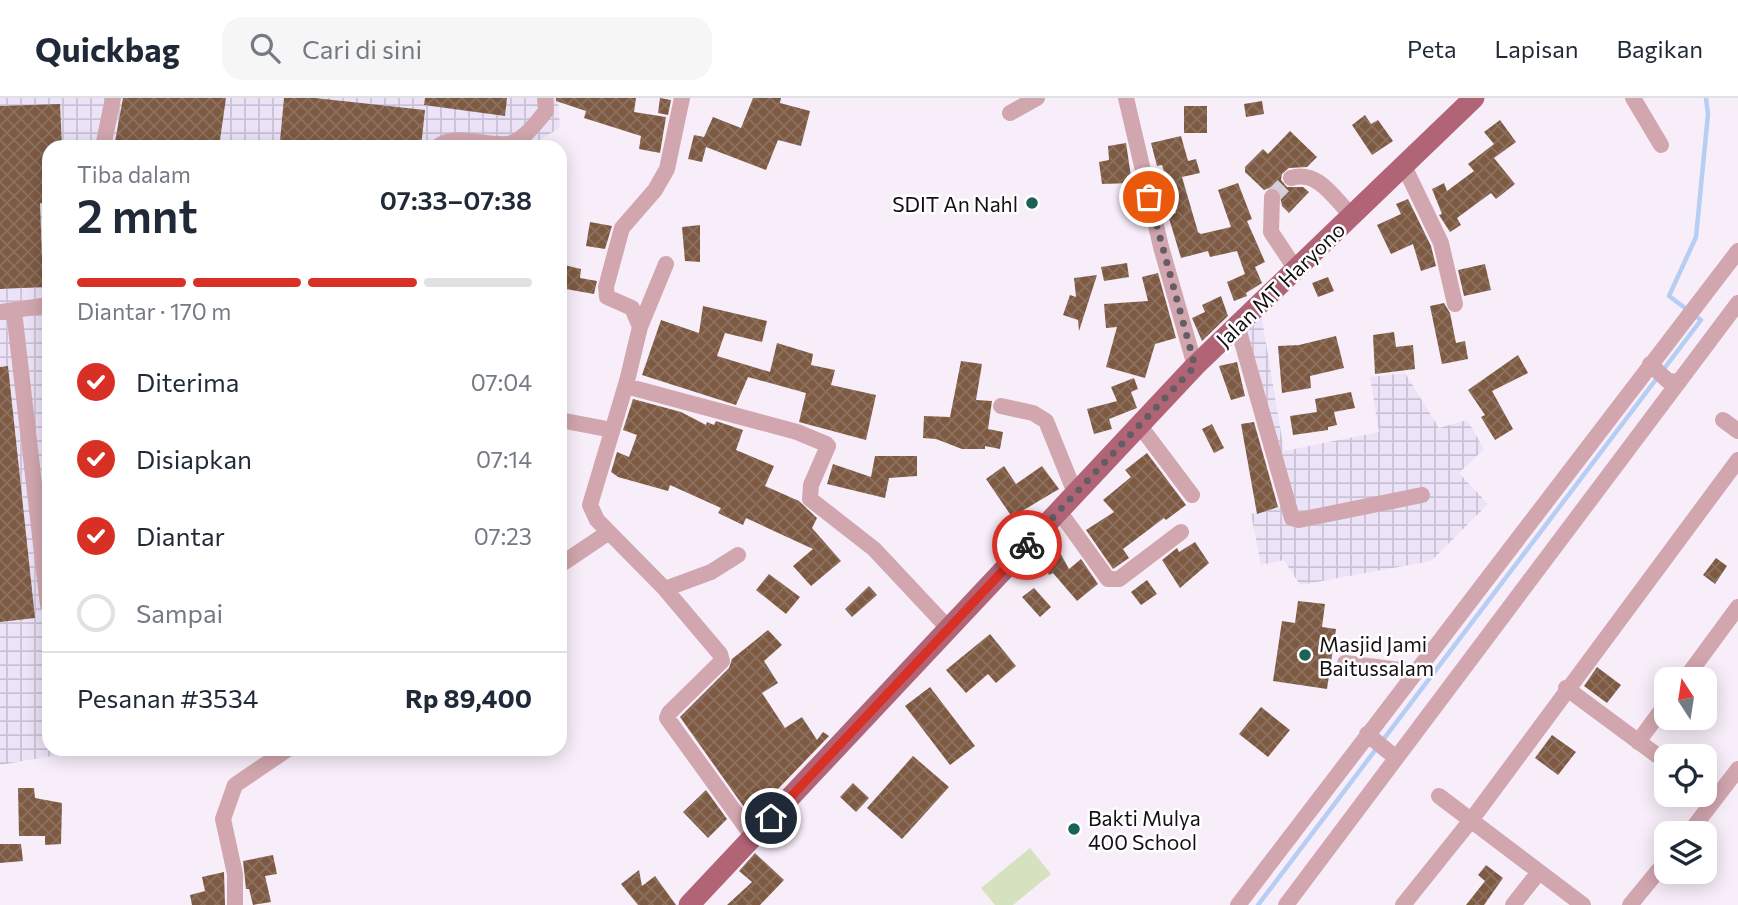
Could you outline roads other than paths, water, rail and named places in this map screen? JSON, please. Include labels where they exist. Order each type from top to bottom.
[{"type":"main road","name":"Jalan MT Haryono","points":[[689,905],[1195,366],[1238,328],[1403,164],[1474,98]]},
{"type":"street","points":[[104,140],[113,98]]},
{"type":"street","points":[[529,139],[546,111],[545,98]]},
{"type":"street","points":[[640,327],[632,308],[607,297],[606,287],[622,228],[655,190],[667,169],[682,98]]},
{"type":"street","points":[[1010,113],[1037,98]]},
{"type":"street","points":[[1126,98],[1160,247],[1195,366]]},
{"type":"street","points":[[1633,98],[1661,145]]},
{"type":"street","points":[[1403,164],[1441,243],[1455,304]]},
{"type":"street","points":[[1291,178],[1303,174],[1314,177],[1351,215]]},
{"type":"street","points":[[1272,197],[1271,232],[1297,271]]},
{"type":"street","points":[[1238,905],[1370,737],[1415,672],[1652,367],[1690,311],[1738,250]]},
{"type":"street","points":[[666,264],[640,327],[626,386],[590,505],[597,520],[665,589],[720,654],[722,661],[667,718],[753,837]]},
{"type":"street","points":[[1286,905],[1392,754],[1674,381],[1738,303]]},
{"type":"street","points":[[42,305],[7,311],[42,564]]},
{"type":"street","points":[[1238,328],[1293,518],[1299,520],[1422,495]]},
{"type":"street","points":[[1652,367],[1674,381]]},
{"type":"street","points":[[626,386],[797,432],[826,444],[828,446],[811,485],[810,499],[874,549],[949,629]]},
{"type":"street","points":[[1001,406],[1033,413],[1046,421],[1075,493]]},
{"type":"street","points":[[1723,420],[1738,431]]},
{"type":"street","points":[[567,421],[612,430]]},
{"type":"street","points":[[1140,426],[1192,495]]},
{"type":"street","points":[[1403,905],[1472,819],[1566,688],[1738,460]]},
{"type":"street","points":[[1059,511],[1108,579],[1119,579],[1181,532]]},
{"type":"street","points":[[567,560],[609,532]]},
{"type":"street","points":[[665,589],[711,572],[738,555]]},
{"type":"street","points":[[1694,667],[1738,607]]},
{"type":"street","points":[[1345,663],[1415,672]]},
{"type":"street","points":[[1566,688],[1654,753]]},
{"type":"street","points":[[1638,742],[1654,720]]},
{"type":"street","points":[[1370,737],[1392,754]]},
{"type":"street","points":[[235,905],[235,874],[223,819],[234,785],[278,756]]},
{"type":"street","points":[[1717,788],[1738,769]]},
{"type":"street","points":[[1439,796],[1583,905]]},
{"type":"street","points":[[1513,905],[1539,872]]},
{"type":"street","points":[[1630,905],[1654,876]]},
{"type":"waterway","points":[[1258,905],[1701,320],[1669,296],[1696,237],[1708,114],[1706,98]]},
{"type":"tunnel","points":[[1272,197],[1291,178]]},
{"type":"place","name":"SDIT An Nahl","points":[[1032,203]]},
{"type":"place","name":"Masjid Jami Baitussalam","points":[[1305,655]]},
{"type":"place","name":"Bakti Mulya 400 School","points":[[1074,829]]}]
